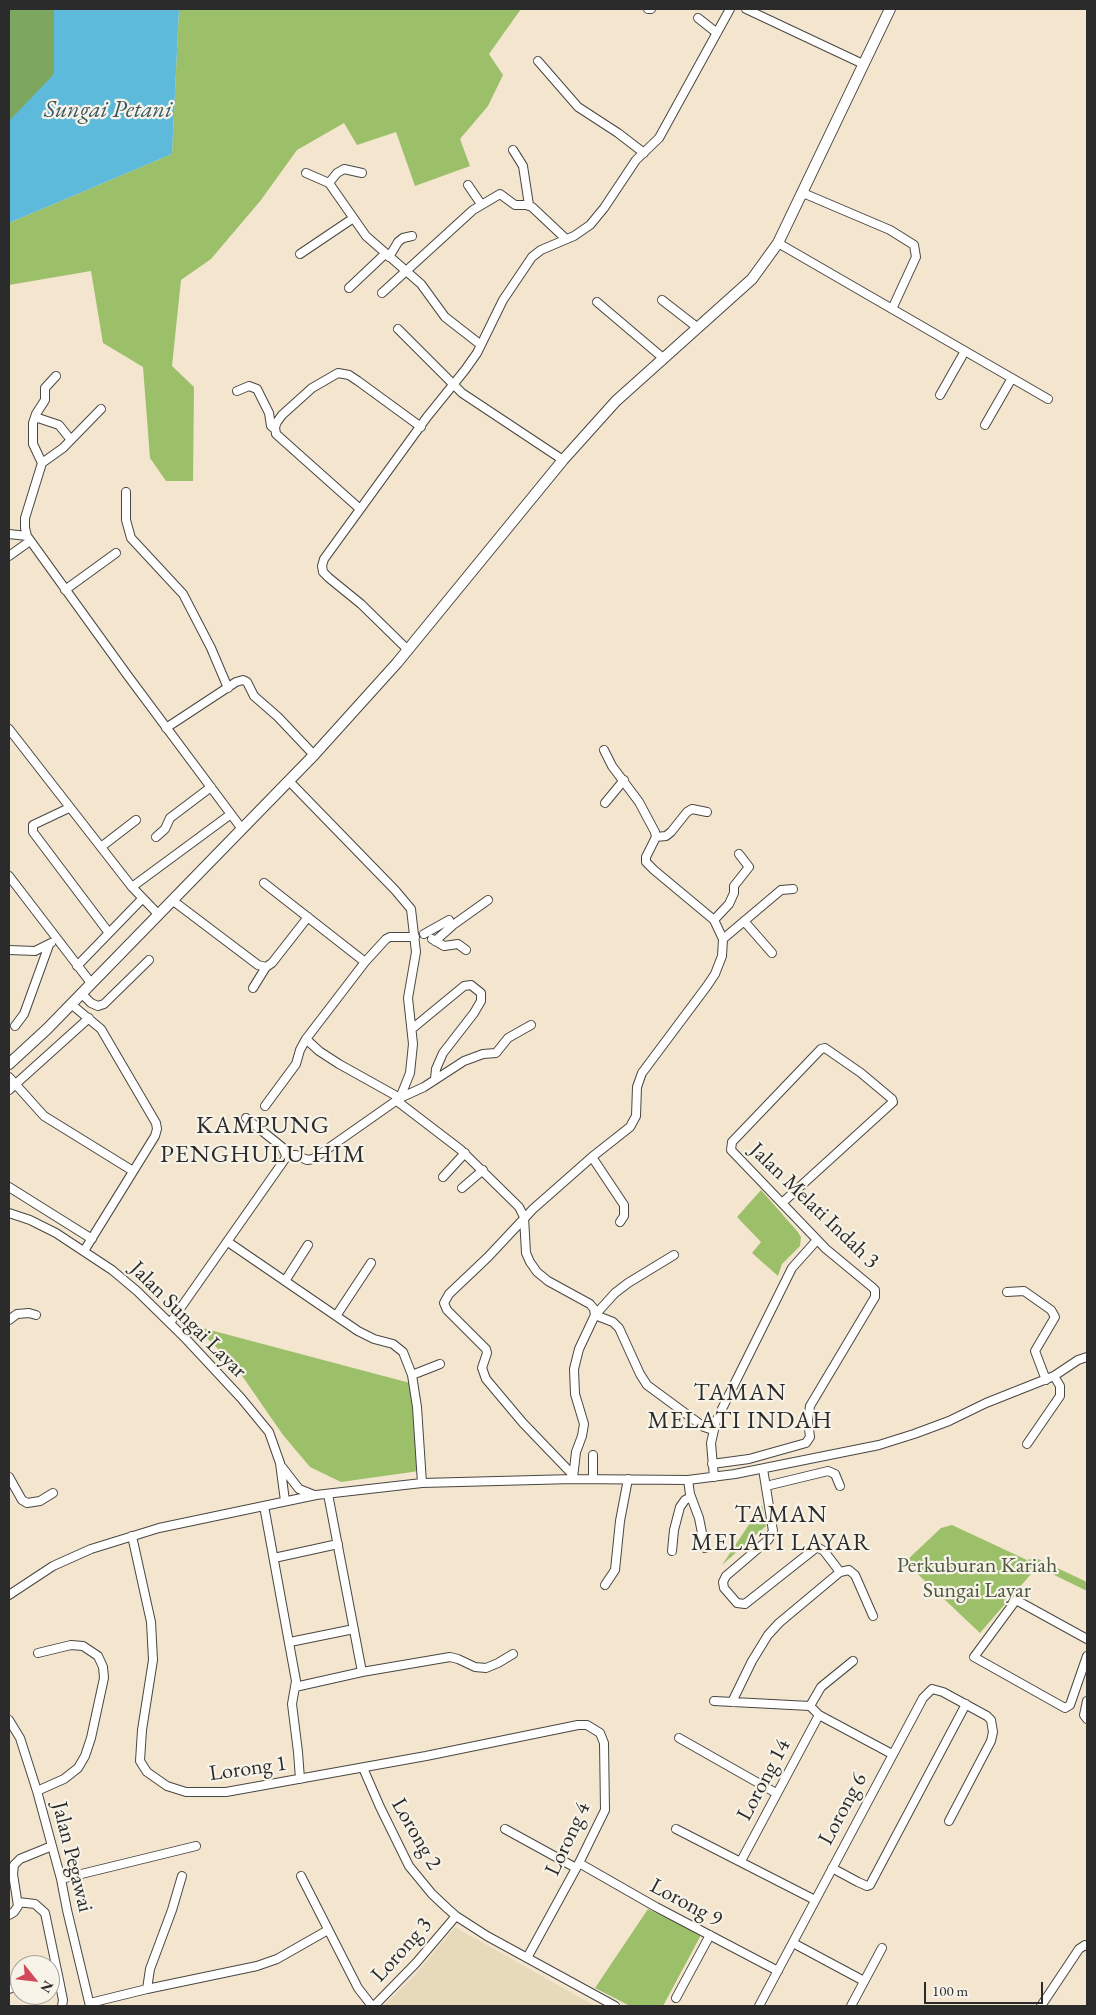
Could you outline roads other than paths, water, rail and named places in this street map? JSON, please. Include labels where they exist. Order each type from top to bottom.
[{"type":"main road","points":[[9,1064],[314,755],[408,650],[564,460],[616,401],[752,279],[778,243],[890,9]]},
{"type":"street","points":[[408,650],[361,604],[323,572],[322,566],[328,552],[420,427],[454,385],[481,345],[503,300],[532,257],[541,250],[582,232],[598,217],[629,171],[659,138],[730,9]]},
{"type":"street","points":[[746,9],[863,64]]},
{"type":"street","points":[[698,18],[717,33]]},
{"type":"street","points":[[538,61],[578,107],[618,133],[644,153]]},
{"type":"street","points":[[513,150],[522,166],[528,205],[566,239]]},
{"type":"street","points":[[329,183],[337,173],[344,169],[362,173]]},
{"type":"street","points":[[306,174],[329,183],[352,219],[366,236],[426,290],[439,312],[481,345]]},
{"type":"street","points":[[468,185],[481,204]]},
{"type":"street","points":[[803,193],[890,230],[914,245],[916,257],[892,309]]},
{"type":"street","points":[[382,293],[472,210],[481,204],[500,194],[515,206],[528,205]]},
{"type":"street","points":[[300,254],[352,219]]},
{"type":"street","points":[[349,288],[387,256],[398,242],[403,238],[412,236]]},
{"type":"street","points":[[778,243],[1048,399]]},
{"type":"street","points":[[662,300],[698,328]]},
{"type":"street","points":[[596,302],[663,358]]},
{"type":"street","points":[[398,328],[454,385],[476,403],[564,460]]},
{"type":"street","points":[[940,395],[965,351]]},
{"type":"street","points":[[274,429],[282,415],[312,388],[338,373],[358,381],[420,427]]},
{"type":"street","points":[[42,463],[33,444],[32,434],[35,417],[45,400],[45,388],[56,376]]},
{"type":"street","points":[[985,425],[1012,378]]},
{"type":"street","points":[[237,391],[249,386],[257,389],[269,413],[271,426],[276,434],[360,509]]},
{"type":"street","points":[[101,409],[71,440],[52,457],[42,463],[25,518],[28,539],[242,829]]},
{"type":"street","points":[[35,417],[59,425],[71,440]]},
{"type":"street","points":[[126,492],[126,520],[131,538],[183,594],[232,685]]},
{"type":"street","points":[[9,534],[28,539]]},
{"type":"street","points":[[9,556],[28,539]]},
{"type":"street","points":[[66,590],[116,553]]},
{"type":"street","points":[[166,728],[241,679],[247,682],[254,696],[278,717],[314,755]]},
{"type":"street","points":[[9,729],[132,887],[158,914]]},
{"type":"street","points":[[604,750],[612,766],[639,802],[656,837]]},
{"type":"street","points":[[605,803],[624,780]]},
{"type":"street","points":[[289,781],[411,909],[416,962],[408,998],[413,1028],[411,1068],[398,1100]]},
{"type":"street","points":[[156,837],[165,829],[170,818],[210,787]]},
{"type":"street","points":[[69,808],[33,825],[33,832],[109,933]]},
{"type":"street","points":[[656,837],[666,836],[687,812],[692,809],[707,812]]},
{"type":"street","points":[[132,887],[231,814]]},
{"type":"street","points":[[101,847],[136,820]]},
{"type":"street","points":[[573,1477],[523,1423],[486,1379],[482,1368],[487,1353],[486,1349],[447,1310],[444,1303],[449,1294],[488,1257],[524,1217],[592,1157],[626,1131],[634,1122],[637,1109],[637,1087],[642,1073],[672,1036],[715,974],[722,956],[723,939],[714,920],[648,866],[646,857],[656,837]]},
{"type":"street","points":[[714,920],[729,904],[736,882],[750,867],[739,854]]},
{"type":"street","points":[[9,876],[91,983]]},
{"type":"street","points":[[264,883],[364,962]]},
{"type":"street","points":[[723,939],[781,890],[793,889]]},
{"type":"street","points":[[77,966],[142,899]]},
{"type":"street","points":[[172,900],[258,965],[266,967]]},
{"type":"street","points":[[435,941],[453,925],[488,900]]},
{"type":"street","points":[[253,988],[266,967],[272,963],[308,917]]},
{"type":"street","points":[[424,934],[448,919],[453,925]]},
{"type":"street","points":[[744,921],[772,953]]},
{"type":"street","points":[[414,927],[444,946],[458,944],[466,950]]},
{"type":"street","points":[[264,1106],[296,1064],[306,1039],[364,962],[390,937],[415,937]]},
{"type":"street","points":[[9,950],[31,951],[57,940]]},
{"type":"street","points":[[15,1026],[24,1014],[49,945]]},
{"type":"street","points":[[81,993],[91,1003],[98,1006],[104,1004],[149,960]]},
{"type":"street","points":[[413,1028],[464,986],[471,985],[481,993],[481,1001],[474,1013],[443,1052],[436,1069],[435,1079]]},
{"type":"street","points":[[70,1004],[101,1030],[156,1123],[157,1133],[84,1251]]},
{"type":"street","points":[[12,1087],[89,1018]]},
{"type":"street","points":[[286,1155],[296,1155],[308,1160],[314,1159],[398,1100],[464,1060],[483,1054],[496,1053],[508,1038],[531,1025]]},
{"type":"street","points":[[306,1039],[338,1064],[398,1100],[440,1132],[483,1170],[519,1206],[524,1217],[526,1253],[537,1272],[548,1281],[590,1304],[595,1315],[613,1322],[619,1328],[647,1385],[704,1427],[713,1430]]},
{"type":"street","name":"Jalan Melati Indah 3","points":[[712,1464],[750,1459],[803,1446],[810,1438],[808,1421],[810,1406],[874,1301],[875,1290],[817,1240],[732,1152],[730,1147],[732,1142],[821,1049],[830,1049],[892,1099],[893,1102],[782,1202]]},
{"type":"street","points":[[9,1077],[12,1087],[44,1116],[133,1171]]},
{"type":"street","points":[[246,1118],[278,1143],[286,1155]]},
{"type":"street","points":[[443,1177],[464,1153]]},
{"type":"street","points":[[170,1323],[282,1165],[286,1155]]},
{"type":"street","points":[[592,1157],[624,1205],[624,1216],[620,1222]]},
{"type":"street","points":[[462,1188],[483,1170]]},
{"type":"street","points":[[9,1187],[92,1239]]},
{"type":"street","name":"Jalan Sungai Layar","points":[[9,1214],[30,1220],[84,1251],[124,1280],[170,1323],[265,1426],[273,1441],[280,1463],[285,1501]]},
{"type":"street","points":[[714,1478],[711,1443],[713,1430],[792,1268],[817,1240]]},
{"type":"street","points":[[228,1242],[368,1337],[397,1346],[406,1358],[412,1376],[419,1421],[422,1483]]},
{"type":"street","points":[[285,1281],[308,1245]]},
{"type":"street","points":[[573,1477],[584,1424],[575,1394],[574,1369],[580,1349],[595,1315],[621,1288],[674,1256]]},
{"type":"street","points":[[336,1316],[371,1263]]},
{"type":"street","points":[[1007,1292],[1024,1291],[1051,1310],[1055,1317],[1034,1351],[1046,1380]]},
{"type":"street","points":[[9,1320],[17,1314],[29,1313],[36,1315]]},
{"type":"street","points":[[9,1595],[63,1561],[91,1549],[159,1528],[316,1495],[422,1483],[573,1477],[628,1480],[714,1478],[896,1441],[938,1426],[986,1403],[1046,1380],[1078,1360],[1087,1357]]},
{"type":"street","points":[[412,1376],[440,1364]]},
{"type":"street","points":[[1027,1444],[1060,1396],[1060,1386],[1054,1376]]},
{"type":"street","points":[[592,1479],[593,1455]]},
{"type":"street","points":[[280,1463],[288,1477],[299,1489],[316,1495]]},
{"type":"street","points":[[763,1469],[774,1527],[771,1536],[726,1576],[723,1582],[724,1588],[737,1602],[742,1605],[747,1603],[817,1547],[824,1551],[840,1572]]},
{"type":"street","points":[[766,1486],[828,1471],[835,1474],[840,1486]]},
{"type":"street","points":[[9,1477],[22,1500],[27,1503],[40,1501],[53,1493]]},
{"type":"street","points":[[605,1585],[615,1570],[620,1521],[628,1480]]},
{"type":"street","points":[[688,1480],[705,1548]]},
{"type":"street","points":[[328,1494],[362,1672]]},
{"type":"street","points":[[672,1552],[674,1530],[680,1507],[685,1500],[691,1497]]},
{"type":"street","points":[[264,1506],[296,1681],[292,1704],[298,1743],[300,1779]]},
{"type":"street","name":"Lorong 1","points":[[132,1536],[152,1630],[152,1669],[141,1738],[140,1761],[144,1769],[167,1786],[186,1792],[197,1793],[241,1790],[363,1768],[578,1725],[587,1725],[595,1728]]},
{"type":"street","points":[[274,1558],[338,1544]]},
{"type":"street","points":[[732,1702],[768,1635],[779,1623],[840,1572],[849,1570],[855,1575],[873,1616]]},
{"type":"street","points":[[1087,1639],[1016,1600],[974,1658],[1065,1708],[1070,1705],[1087,1656]]},
{"type":"street","points":[[290,1642],[354,1629]]},
{"type":"street","points":[[37,1791],[64,1779],[78,1768],[85,1756],[91,1738],[104,1678],[103,1667],[98,1656],[83,1646],[71,1645],[38,1653]]},
{"type":"street","points":[[295,1687],[362,1672],[455,1657],[475,1667],[486,1668],[512,1654]]},
{"type":"street","points":[[810,1706],[821,1687],[853,1661]]},
{"type":"street","name":"Lorong 6","points":[[759,2006],[892,1754],[927,1692],[937,1689],[990,1718],[993,1732],[991,1741],[949,1821]]},
{"type":"street","points":[[714,1701],[810,1706],[820,1715],[892,1754]]},
{"type":"street","points":[[1087,1701],[1084,1715],[1087,1719]]},
{"type":"street","points":[[832,1868],[858,1882],[867,1886],[870,1885],[966,1704]]},
{"type":"street","name":"Lorong 14","points":[[741,1862],[776,1793],[820,1715]]},
{"type":"street","name":"Jalan Pegawai","points":[[9,1720],[20,1738],[37,1791],[61,1878],[90,2005]]},
{"type":"street","name":"Lorong 4","points":[[527,1958],[605,1810],[604,1743],[602,1735],[595,1728]]},
{"type":"street","points":[[679,1738],[776,1793]]},
{"type":"street","name":"Lorong 2","points":[[363,1768],[390,1830],[409,1866],[432,1894],[456,1916],[527,1958],[615,2006]]},
{"type":"street","name":"Lorong 9","points":[[505,1829],[778,1971]]},
{"type":"street","points":[[676,1829],[815,1900]]},
{"type":"street","points":[[9,1915],[17,1909],[18,1902],[13,1874],[14,1865],[20,1859],[52,1846]]},
{"type":"street","points":[[61,1878],[196,1846]]},
{"type":"street","points":[[147,1989],[150,1968],[172,1910],[182,1876]]},
{"type":"street","points":[[301,1876],[358,1988],[373,2006]]},
{"type":"street","points":[[18,1902],[34,1904],[45,1913],[63,2000],[62,2006]]},
{"type":"street","name":"Lorong 3","points":[[373,2006],[416,1962],[456,1916]]},
{"type":"street","points":[[90,2005],[147,1989],[257,1966],[276,1959],[328,1930]]},
{"type":"street","points":[[676,1998],[710,1935]]},
{"type":"street","points":[[793,1943],[864,1981]]},
{"type":"street","points":[[1041,2006],[1079,1949],[1086,1945]]},
{"type":"street","points":[[850,2006],[882,1948]]},
{"type":"water","name":"Sungai Petani","points":[[54,9],[179,9],[172,154],[9,223],[9,121],[54,74]]},
{"type":"district","name":"KAMPUNG PENGHULU HIM","points":[[263,1140]]},
{"type":"district","name":"TAMAN MELATI INDAH","points":[[740,1407]]},
{"type":"district","name":"TAMAN MELATI LAYAR","points":[[781,1529]]},
{"type":"park label","name":"Perkuburan Kariah Sungai Layar","points":[[977,1578]]}]
